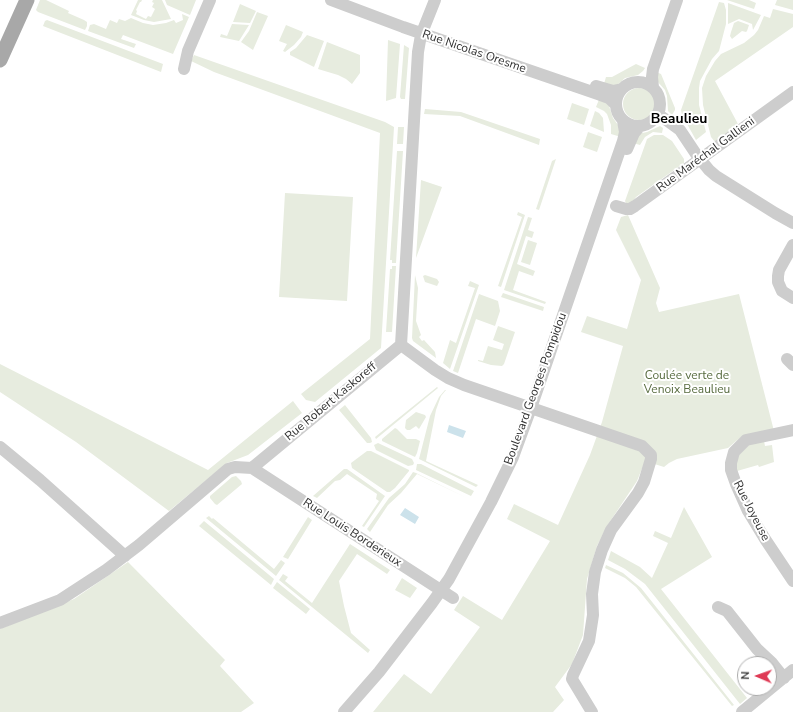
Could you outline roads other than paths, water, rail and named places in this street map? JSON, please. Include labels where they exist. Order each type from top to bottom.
[{"type":"main road","points":[[0,60],[27,0]]},
{"type":"street","points":[[184,69],[188,50],[210,0]]},
{"type":"street","name":"Rue Nicolas Oresme","points":[[331,0],[605,89],[613,91],[622,89]]},
{"type":"street","name":"Rue Nicolas Oresme","points":[[350,0],[424,31],[609,98],[616,105]]},
{"type":"street","points":[[435,0],[418,52],[401,345],[448,378],[642,446],[651,455],[644,482],[638,493],[611,530],[602,550],[595,572],[592,594],[593,615],[589,641],[572,679],[592,712]]},
{"type":"street","points":[[636,81],[643,82],[653,87],[656,90],[660,100],[660,110],[658,114],[651,122],[640,126],[629,124],[624,120],[617,111],[616,99],[622,89],[628,84],[636,81],[647,70],[671,0]]},
{"type":"street","points":[[653,87],[653,68],[677,0]]},
{"type":"street","name":"Rue Maréchal Gallieni","points":[[616,206],[630,209],[793,92]]},
{"type":"street","points":[[658,114],[680,130],[709,170],[724,181],[793,223]]},
{"type":"street","name":"Boulevard Georges Pompidou","points":[[534,409],[623,141],[625,132],[624,120]]},
{"type":"street","name":"Boulevard Georges Pompidou","points":[[352,712],[384,676],[447,594],[470,542],[513,457],[534,409],[627,149],[634,133],[640,126]]},
{"type":"street","points":[[793,244],[779,270],[778,276],[778,282],[782,291],[793,298]]},
{"type":"street","name":"Rue Robert Kaskoreff","points":[[252,468],[401,345]]},
{"type":"street","name":"Rue Joyeuse","points":[[793,430],[746,440],[734,452],[730,463],[736,484],[748,511],[793,581]]},
{"type":"street","points":[[0,448],[40,480],[125,556]]},
{"type":"street","points":[[0,623],[60,600],[125,556],[228,469],[235,467],[252,468]]},
{"type":"street","name":"Rue Louis Borderieux","points":[[252,468],[447,594]]},
{"type":"street","name":"Boulevard Georges Pompidou","points":[[344,712],[406,638],[447,594]]},
{"type":"street","points":[[718,607],[727,611],[757,649],[772,663],[789,674],[742,712]]},
{"type":"water","points":[[449,425],[466,431],[463,438],[447,432]]},
{"type":"water","points":[[405,508],[419,517],[415,524],[400,515]]},
{"type":"district","name":"Beaulieu","points":[[679,120]]},
{"type":"park label","name":"Coulée verte de Venoix Beaulieu","points":[[687,383]]}]
